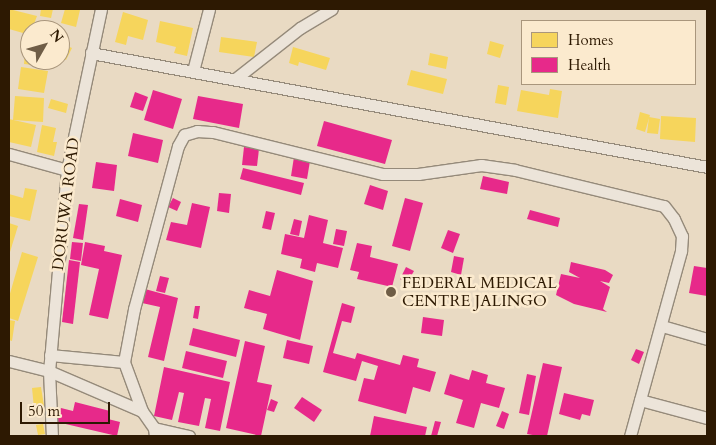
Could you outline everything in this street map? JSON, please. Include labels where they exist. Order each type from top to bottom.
[{"type":"street","name":"DORUWA ROAD","points":[[52,436],[49,371],[67,170],[101,9]]},
{"type":"street","points":[[193,71],[209,9]]},
{"type":"street","points":[[235,79],[300,28],[332,9]]},
{"type":"street","points":[[91,53],[707,167]]},
{"type":"street","points":[[189,436],[154,432],[142,411],[124,362],[134,309],[178,146],[184,135],[197,131],[213,132],[383,174],[418,174],[481,166],[515,170],[664,206],[674,219],[682,236],[681,251],[662,326],[630,436]]},
{"type":"street","points":[[9,154],[67,170]]},
{"type":"street","points":[[662,326],[707,339]]},
{"type":"street","points":[[50,356],[124,362]]},
{"type":"street","points":[[9,362],[49,371],[142,411]]},
{"type":"street","points":[[640,400],[707,418]]},
{"type":"building: Homes","points":[[9,9],[37,16],[36,20],[20,20],[20,32],[9,29]]},
{"type":"building: Homes","points":[[41,9],[53,9],[51,18],[40,16]]},
{"type":"building: Homes","points":[[65,9],[80,10],[76,27],[70,25],[70,20],[62,20]]},
{"type":"building: Homes","points":[[123,12],[148,20],[143,40],[128,36],[126,45],[115,42]]},
{"type":"building: Homes","points":[[160,21],[193,28],[187,56],[174,53],[176,47],[156,42]]},
{"type":"building: Homes","points":[[221,37],[257,42],[254,57],[219,52]]},
{"type":"building: Homes","points":[[490,41],[504,45],[500,58],[487,54]]},
{"type":"building: Homes","points":[[293,47],[330,58],[326,70],[299,62],[298,66],[289,63]]},
{"type":"building: Homes","points":[[430,53],[448,57],[446,69],[428,65]]},
{"type":"building: Homes","points":[[21,70],[48,71],[44,93],[18,89]]},
{"type":"building: Homes","points":[[411,70],[447,79],[443,94],[407,85]]},
{"type":"building: Homes","points":[[498,85],[509,87],[506,105],[495,103]]},
{"type":"building: Homes","points":[[550,89],[562,91],[558,118],[517,111],[521,90],[549,95]]},
{"type":"building: Homes","points":[[15,96],[44,98],[43,122],[13,120]]},
{"type":"building: Homes","points":[[51,99],[68,104],[66,113],[48,108]]},
{"type":"building: Homes","points":[[640,112],[650,115],[645,132],[636,129]]},
{"type":"building: Homes","points":[[661,116],[696,118],[695,142],[660,139]]},
{"type":"building: Homes","points":[[649,117],[660,119],[658,134],[647,133]]},
{"type":"building: Homes","points":[[9,119],[36,125],[31,147],[9,142]]},
{"type":"building: Homes","points":[[42,125],[56,128],[53,142],[57,142],[54,156],[37,152]]},
{"type":"building: Homes","points":[[25,188],[37,190],[30,221],[9,216],[9,194],[23,198]]},
{"type":"building: Homes","points":[[9,223],[18,226],[10,252],[9,252]]},
{"type":"building: Homes","points":[[22,252],[38,257],[18,321],[9,318],[9,297]]},
{"type":"building: Homes","points":[[9,320],[15,321],[12,341],[9,340]]},
{"type":"building: Homes","points":[[41,387],[44,406],[34,408],[32,388]]},
{"type":"building: Homes","points":[[43,424],[45,434],[38,435],[36,425]]},
{"type":"building: Health","points":[[153,90],[182,99],[173,129],[144,120]]},
{"type":"building: Health","points":[[135,92],[148,97],[143,111],[130,107]]},
{"type":"building: Health","points":[[198,96],[243,104],[239,128],[193,119]]},
{"type":"building: Health","points":[[324,121],[392,140],[385,164],[317,146]]},
{"type":"building: Health","points":[[133,133],[163,140],[158,163],[128,156]]},
{"type":"building: Health","points":[[244,147],[259,149],[257,166],[242,165]]},
{"type":"building: Health","points":[[294,157],[310,161],[307,179],[291,176]]},
{"type":"building: Health","points":[[96,162],[117,165],[114,191],[92,188]]},
{"type":"building: Health","points":[[243,168],[304,183],[301,195],[240,179]]},
{"type":"building: Health","points":[[483,176],[509,182],[507,194],[480,189]]},
{"type":"building: Health","points":[[370,185],[388,191],[383,210],[364,204]]},
{"type":"building: Health","points":[[219,193],[231,194],[229,213],[217,211]]},
{"type":"building: Health","points":[[173,198],[181,202],[177,211],[168,207]]},
{"type":"building: Health","points":[[405,198],[423,203],[410,251],[392,246]]},
{"type":"building: Health","points":[[120,199],[142,205],[138,222],[116,216]]},
{"type":"building: Health","points":[[192,203],[210,207],[201,248],[166,240],[171,222],[187,225]]},
{"type":"building: Health","points":[[79,204],[88,205],[83,240],[73,238]]},
{"type":"building: Health","points":[[530,210],[560,218],[558,227],[527,219]]},
{"type":"building: Health","points":[[266,211],[275,213],[271,230],[262,228]]},
{"type":"building: Health","points":[[309,215],[328,220],[323,243],[343,248],[338,268],[317,263],[315,272],[300,268],[302,259],[281,254],[285,234],[304,238]]},
{"type":"building: Health","points":[[294,219],[302,221],[299,236],[290,234]]},
{"type":"building: Health","points":[[336,229],[347,231],[344,246],[333,244]]},
{"type":"building: Health","points":[[448,230],[460,234],[453,253],[441,248]]},
{"type":"building: Health","points":[[72,242],[83,243],[81,261],[70,259]]},
{"type":"building: Health","points":[[85,242],[105,246],[104,251],[122,255],[108,319],[89,315],[99,269],[81,265]]},
{"type":"building: Health","points":[[357,243],[372,246],[370,257],[398,264],[392,287],[357,279],[359,272],[350,270]]},
{"type":"building: Health","points":[[454,256],[464,258],[461,275],[451,272]]},
{"type":"building: Health","points":[[69,260],[80,262],[73,324],[62,322]]},
{"type":"building: Health","points":[[571,262],[605,270],[613,275],[609,283],[600,281],[610,287],[603,309],[607,312],[574,304],[556,295],[561,274],[580,278],[569,272]]},
{"type":"building: Health","points":[[694,266],[707,268],[707,296],[689,293]]},
{"type":"building: Health","points":[[406,267],[414,271],[407,283],[400,279]]},
{"type":"building: Health","points":[[277,270],[313,281],[300,340],[263,329],[267,314],[244,308],[249,290],[270,296]]},
{"type":"building: Health","points":[[160,276],[169,278],[165,293],[156,291]]},
{"type":"building: Health","points":[[145,289],[178,298],[164,361],[148,357],[160,307],[142,303]]},
{"type":"building: Health","points":[[342,303],[355,307],[351,323],[342,321],[333,353],[355,359],[357,353],[400,365],[403,355],[419,359],[417,367],[436,372],[430,392],[413,387],[406,414],[358,401],[364,378],[374,380],[378,366],[362,361],[356,381],[323,372]]},
{"type":"building: Health","points":[[195,306],[200,306],[198,319],[193,318]]},
{"type":"building: Health","points":[[423,317],[444,320],[442,336],[421,333]]},
{"type":"building: Health","points":[[193,328],[240,340],[236,357],[189,345]]},
{"type":"building: Health","points":[[287,340],[313,346],[309,364],[283,358]]},
{"type":"building: Health","points":[[245,341],[265,346],[257,382],[272,385],[261,436],[226,428]]},
{"type":"building: Health","points":[[636,349],[644,352],[639,364],[631,360]]},
{"type":"building: Health","points":[[186,351],[227,361],[223,378],[182,368]]},
{"type":"building: Health","points":[[543,363],[562,367],[547,436],[538,436],[527,434]]},
{"type":"building: Health","points":[[164,367],[230,382],[220,431],[205,428],[211,399],[205,398],[199,426],[178,422],[184,393],[179,392],[172,420],[154,416]]},
{"type":"building: Health","points":[[472,370],[488,375],[486,383],[505,388],[499,408],[481,403],[474,428],[456,423],[463,400],[444,394],[450,374],[469,380]]},
{"type":"building: Health","points":[[527,374],[536,376],[529,415],[519,413]]},
{"type":"building: Health","points":[[564,393],[594,400],[590,416],[582,414],[580,420],[559,414]]},
{"type":"building: Health","points":[[302,397],[322,410],[314,422],[294,408]]},
{"type":"building: Health","points":[[271,399],[278,402],[274,412],[267,410]]},
{"type":"building: Health","points":[[75,402],[110,411],[108,419],[120,422],[117,436],[57,422],[61,408],[73,411]]},
{"type":"building: Health","points":[[502,411],[509,414],[504,429],[496,426]]},
{"type":"building: Health","points":[[374,416],[427,427],[425,436],[370,436]]},
{"type":"building: Health","points":[[435,421],[441,422],[437,436],[431,436]]},
{"type":"place","name":"FEDERAL MEDICAL CENTRE JALINGO","points":[[391,292]]}]
